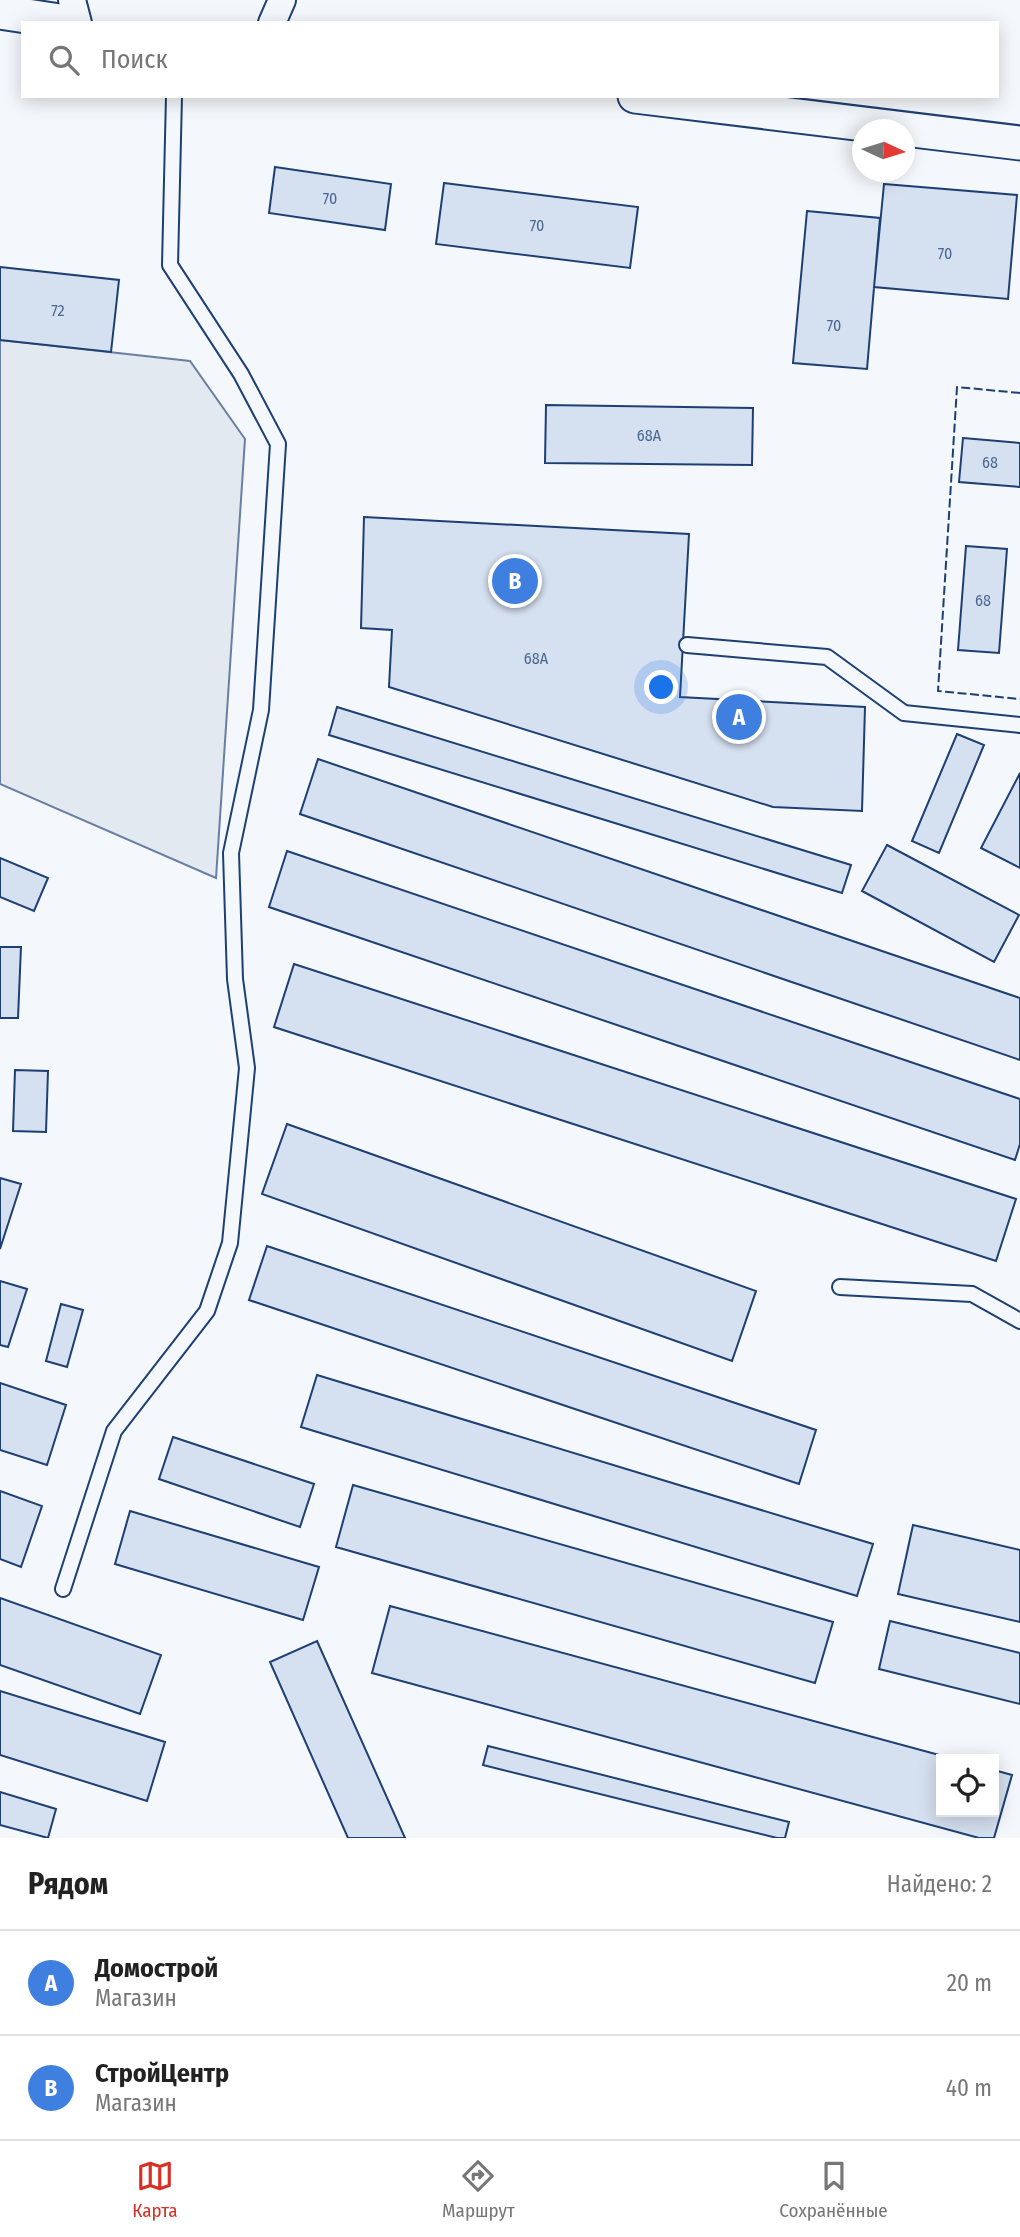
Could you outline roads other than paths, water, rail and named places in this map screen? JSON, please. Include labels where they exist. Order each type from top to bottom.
[{"type":"street","points":[[72,0],[76,21]]},
{"type":"street","points":[[273,21],[282,0]]},
{"type":"street","points":[[0,12],[62,21]]},
{"type":"street","points":[[651,98],[1020,143]]},
{"type":"lane","points":[[63,1588],[114,1431],[207,1311],[230,1243],[247,1068],[235,979],[231,853],[261,710],[278,444],[241,374],[170,265],[174,98]]},
{"type":"lane","points":[[687,645],[827,656],[904,713],[1020,725]]},
{"type":"lane","points":[[840,1287],[972,1294],[1020,1321]]},
{"type":"place","name":"СтройЦентр","points":[[515,581]]},
{"type":"place","name":"Домострой","points":[[739,717]]}]
